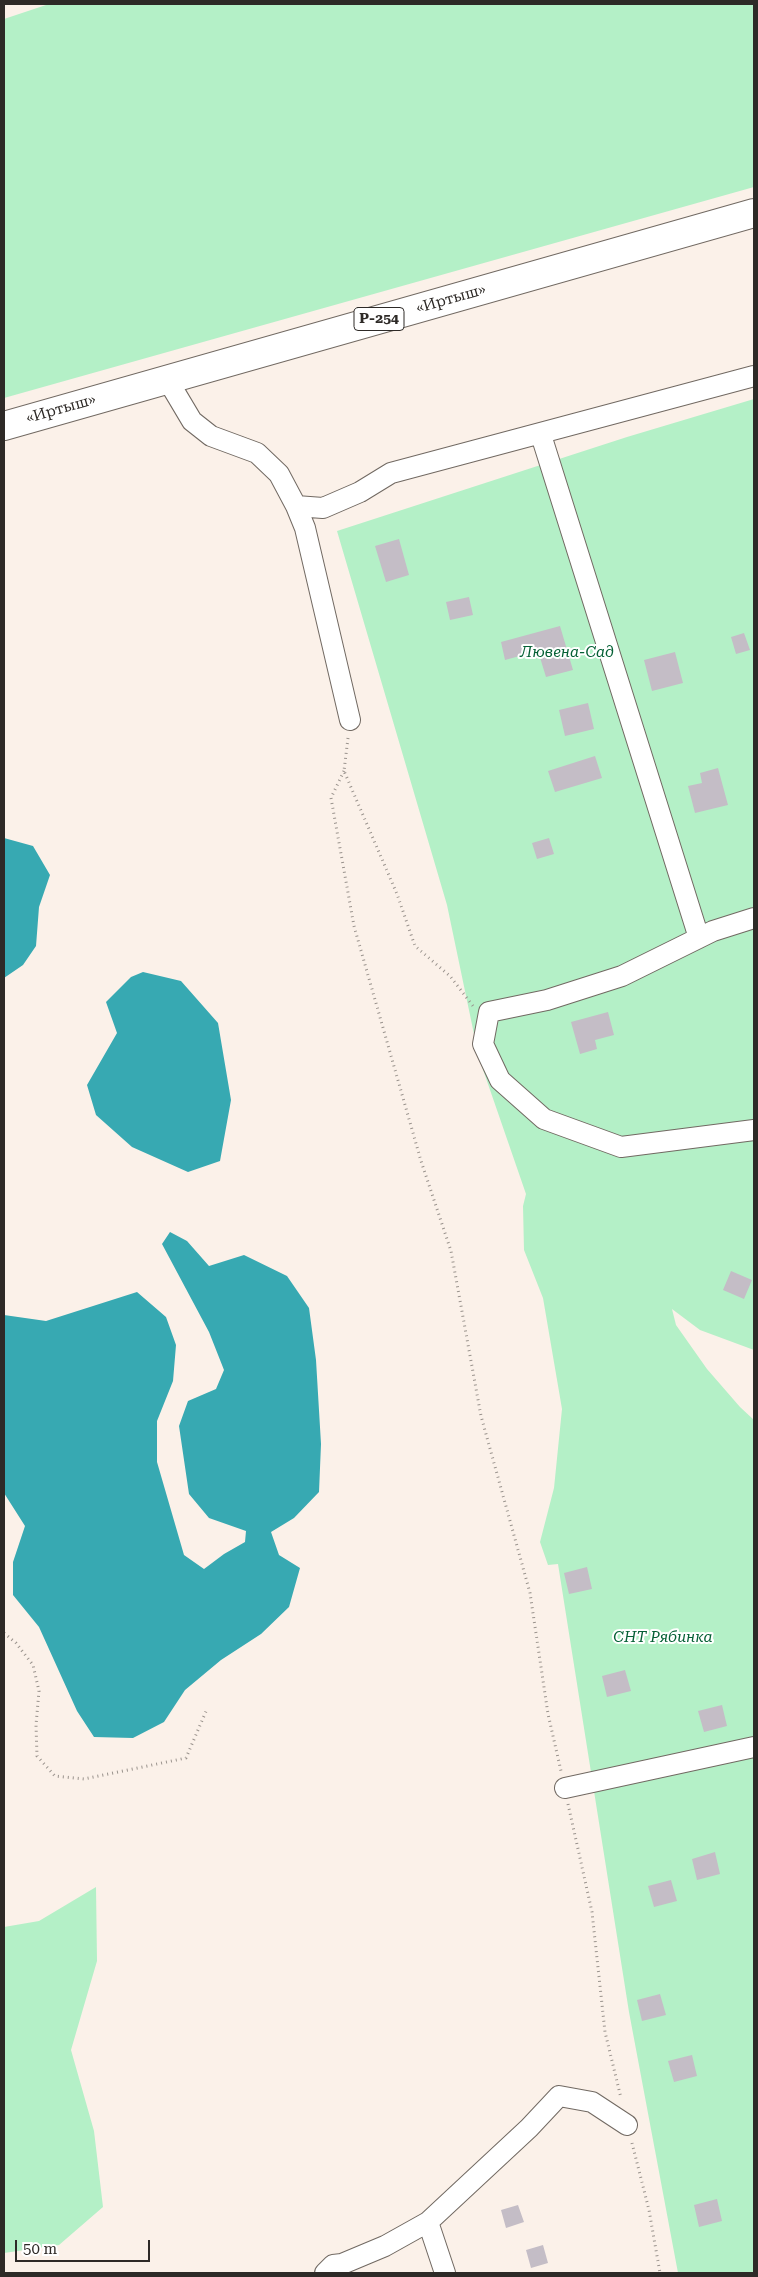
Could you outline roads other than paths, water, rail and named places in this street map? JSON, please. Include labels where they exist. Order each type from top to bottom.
[{"type":"highway","name":"«Иртыш»","points":[[4,426],[754,213]]},
{"type":"street","points":[[296,506],[323,508],[360,492],[392,473],[541,435],[754,376]]},
{"type":"street","points":[[167,380],[192,421],[211,436],[257,453],[279,474],[305,528],[350,720]]},
{"type":"street","points":[[541,435],[699,938]]},
{"type":"street","points":[[754,918],[713,931],[622,976],[547,1000],[489,1012],[482,1044],[500,1080],[544,1120],[621,1146],[754,1130]]},
{"type":"street","points":[[565,1788],[754,1747]]},
{"type":"street","points":[[325,2273],[333,2265],[342,2264],[385,2246],[428,2222],[529,2128],[559,2096],[592,2102],[628,2125]]},
{"type":"street","points":[[428,2222],[445,2273]]},
{"type":"water","points":[[4,838],[33,846],[50,875],[39,907],[36,946],[23,965],[4,978]]},
{"type":"water","points":[[143,972],[181,981],[218,1023],[231,1100],[220,1161],[188,1172],[132,1147],[96,1115],[87,1085],[117,1033],[106,1002],[131,977]]},
{"type":"water","points":[[170,1232],[187,1241],[209,1266],[244,1255],[287,1276],[309,1308],[316,1360],[321,1444],[319,1492],[294,1518],[271,1532],[279,1555],[300,1568],[289,1607],[261,1634],[221,1660],[185,1690],[164,1722],[133,1738],[94,1737],[77,1711],[39,1627],[13,1595],[13,1562],[25,1526],[4,1493],[4,1315],[46,1321],[137,1292],[166,1317],[176,1345],[173,1381],[157,1421],[157,1462],[184,1555],[204,1569],[224,1554],[245,1542],[246,1531],[209,1518],[189,1494],[179,1426],[188,1401],[216,1389],[224,1370],[209,1332],[162,1244]]},
{"type":"park label","name":"Лювена-Сад","points":[[567,653]]},
{"type":"park label","name":"СНТ Рябинка","points":[[663,1638]]}]
